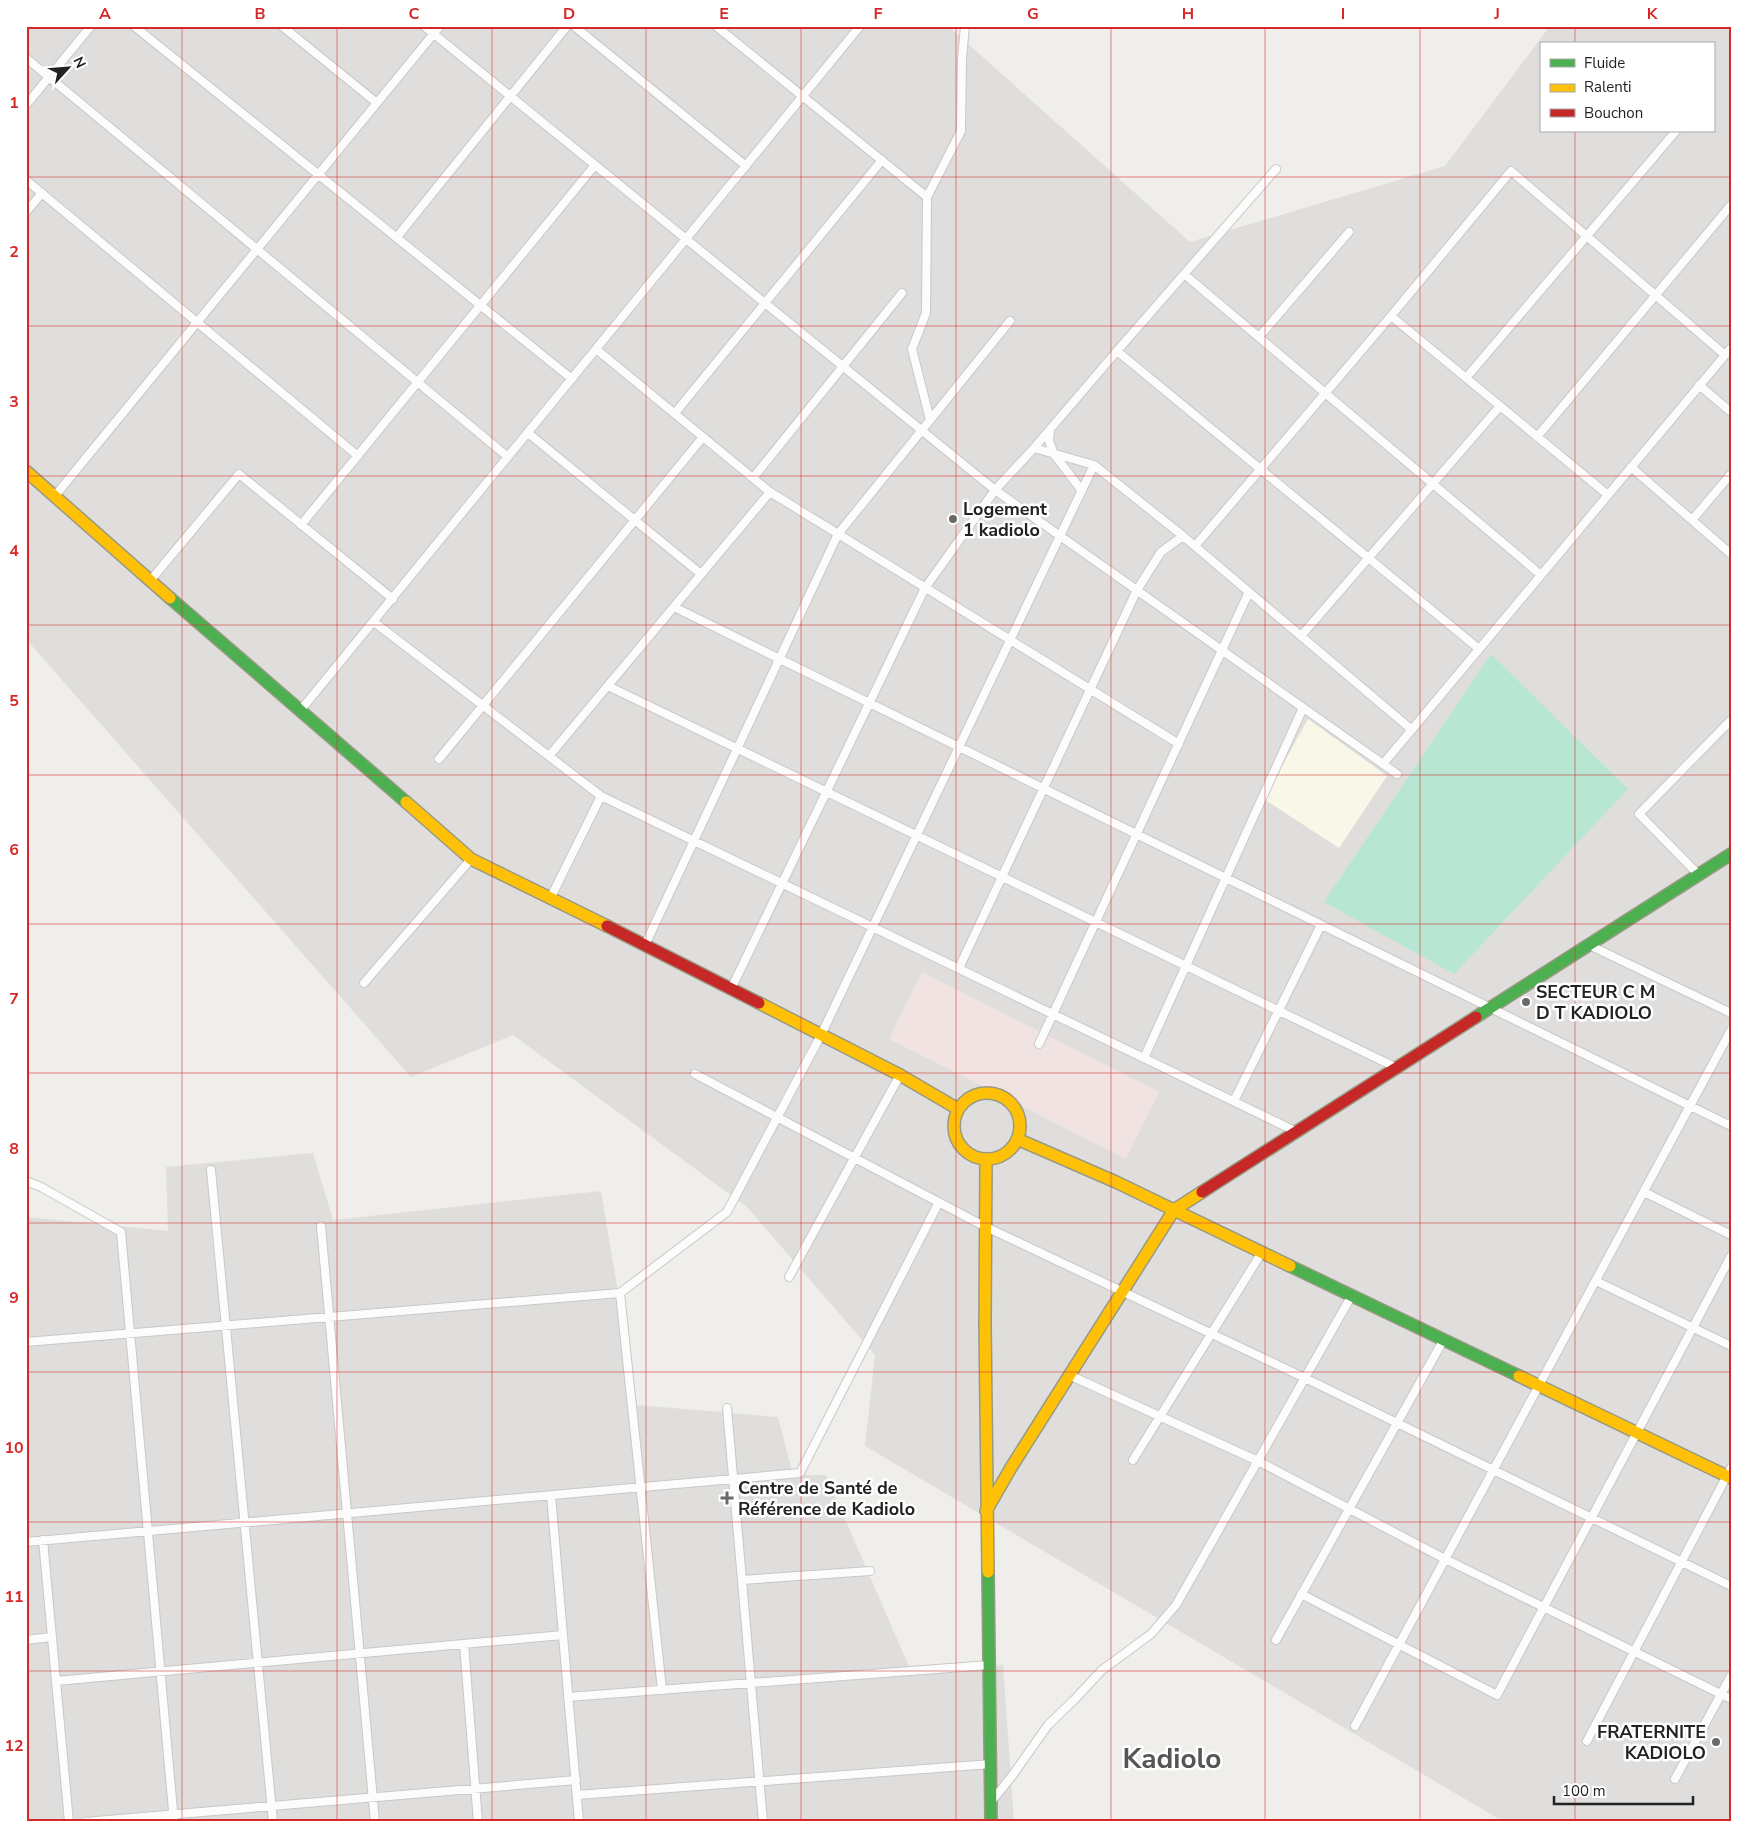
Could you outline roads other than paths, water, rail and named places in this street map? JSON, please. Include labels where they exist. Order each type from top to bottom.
[{"type":"main road","points":[[26,471],[471,859],[551,897],[900,1075],[958,1109]]},
{"type":"main road","points":[[986,1512],[1012,1466],[1174,1210],[1731,854]]},
{"type":"main road","points":[[980,1093],[999,1094],[1008,1100],[1015,1108],[1019,1118],[1020,1129],[1012,1148],[995,1158],[986,1159],[969,1154],[957,1142],[953,1131],[954,1119],[958,1109],[963,1101],[980,1093]]},
{"type":"main road","points":[[1017,1139],[1116,1182],[1637,1433],[1729,1474]]},
{"type":"main road","points":[[986,1159],[984,1226],[986,1512],[991,1822]]},
{"type":"street","points":[[26,105],[91,26]]},
{"type":"street","points":[[134,26],[572,379]]},
{"type":"street","points":[[282,26],[377,102]]},
{"type":"street","points":[[424,26],[995,490],[1397,774]]},
{"type":"street","points":[[54,497],[440,26]]},
{"type":"street","points":[[397,237],[567,26]]},
{"type":"street","points":[[574,26],[746,166]]},
{"type":"street","points":[[716,26],[927,197]]},
{"type":"street","points":[[300,711],[860,26]]},
{"type":"street","points":[[930,420],[912,349],[926,313],[927,197],[961,131],[962,59],[966,26]]},
{"type":"street","points":[[26,58],[508,457]]},
{"type":"street","points":[[1466,378],[1675,132]]},
{"type":"street","points":[[675,414],[882,160]]},
{"type":"street","points":[[301,525],[595,165]]},
{"type":"street","points":[[731,989],[925,588],[995,490],[1050,430],[1276,169]]},
{"type":"street","points":[[1195,546],[1391,316],[1511,171],[1725,355]]},
{"type":"street","points":[[26,180],[358,456]]},
{"type":"street","points":[[26,212],[42,193]]},
{"type":"street","points":[[1537,437],[1731,205]]},
{"type":"street","points":[[1260,337],[1349,232]]},
{"type":"street","points":[[1184,274],[1541,575]]},
{"type":"street","points":[[752,478],[902,293]]},
{"type":"street","points":[[1391,316],[1608,495]]},
{"type":"street","points":[[645,945],[838,534],[1010,320]]},
{"type":"street","points":[[1383,764],[1731,348]]},
{"type":"street","points":[[596,349],[770,492],[1179,744]]},
{"type":"street","points":[[1117,351],[1479,650]]},
{"type":"street","points":[[1699,385],[1731,412]]},
{"type":"street","points":[[1301,636],[1500,406]]},
{"type":"street","points":[[1050,430],[1049,441],[1054,454],[1082,491]]},
{"type":"street","points":[[528,434],[701,574]]},
{"type":"street","points":[[439,759],[704,437]]},
{"type":"street","points":[[1034,448],[1094,465],[1195,546],[1412,730]]},
{"type":"street","points":[[26,1342],[620,1293],[728,1212],[821,1035],[1094,465]]},
{"type":"street","points":[[1631,467],[1731,554]]},
{"type":"street","points":[[150,581],[239,474],[393,599]]},
{"type":"street","points":[[1692,520],[1731,474]]},
{"type":"street","points":[[549,756],[770,492]]},
{"type":"street","points":[[959,968],[1137,590],[1160,552],[1182,536]]},
{"type":"street","points":[[1039,1044],[1249,592]]},
{"type":"street","points":[[674,607],[1731,1126]]},
{"type":"street","points":[[374,622],[601,796],[1297,1132]]},
{"type":"street","points":[[608,686],[1397,1068]]},
{"type":"street","points":[[1144,1058],[1303,708]]},
{"type":"street","points":[[1699,875],[1639,814],[1731,720]]},
{"type":"street","points":[[551,897],[601,796]]},
{"type":"street","points":[[364,983],[471,859]]},
{"type":"street","points":[[1234,1101],[1320,924]]},
{"type":"street","points":[[1589,945],[1731,1013]]},
{"type":"street","points":[[1356,1726],[1731,1030]]},
{"type":"street","points":[[695,1074],[984,1226],[1305,1378],[1731,1586]]},
{"type":"street","points":[[790,1277],[900,1075]]},
{"type":"street","points":[[211,1170],[273,1822]]},
{"type":"street","points":[[26,1181],[41,1186],[121,1232],[173,1818]]},
{"type":"street","points":[[1644,1192],[1731,1235]]},
{"type":"street","points":[[26,1542],[800,1473],[939,1202]]},
{"type":"street","points":[[321,1226],[375,1822]]},
{"type":"street","points":[[1133,1460],[1262,1252]]},
{"type":"street","points":[[1301,1594],[1497,1695],[1731,1256]]},
{"type":"street","points":[[1596,1281],[1731,1346]]},
{"type":"street","points":[[620,1293],[662,1690]]},
{"type":"street","points":[[991,1802],[1048,1725],[1102,1670],[1151,1634],[1176,1606],[1352,1295]]},
{"type":"street","points":[[1276,1640],[1444,1340]]},
{"type":"street","points":[[1069,1375],[1258,1461],[1445,1560],[1731,1699]]},
{"type":"street","points":[[727,1408],[763,1822]]},
{"type":"street","points":[[1587,1740],[1729,1474]]},
{"type":"street","points":[[551,1495],[579,1822]]},
{"type":"street","points":[[43,1540],[69,1822]]},
{"type":"street","points":[[742,1580],[870,1571]]},
{"type":"street","points":[[56,1681],[563,1635]]},
{"type":"street","points":[[26,1640],[52,1637]]},
{"type":"street","points":[[464,1644],[478,1822]]},
{"type":"street","points":[[568,1697],[989,1665]]},
{"type":"street","points":[[1675,1779],[1731,1676]]},
{"type":"street","points":[[577,1795],[991,1764]]},
{"type":"street","points":[[85,1822],[173,1818],[272,1806],[576,1780]]},
{"type":"place","name":"Logement 1 kadiolo","points":[[953,519]]},
{"type":"place","name":"SECTEUR C M D T KADIOLO","points":[[1526,1002]]},
{"type":"place","name":"Centre de Santé de Référence de Kadiolo","points":[[727,1498]]},
{"type":"place","name":"FRATERNITE KADIOLO","points":[[1716,1742]]},
{"type":"district","name":"Kadiolo","points":[[1172,1759]]}]
